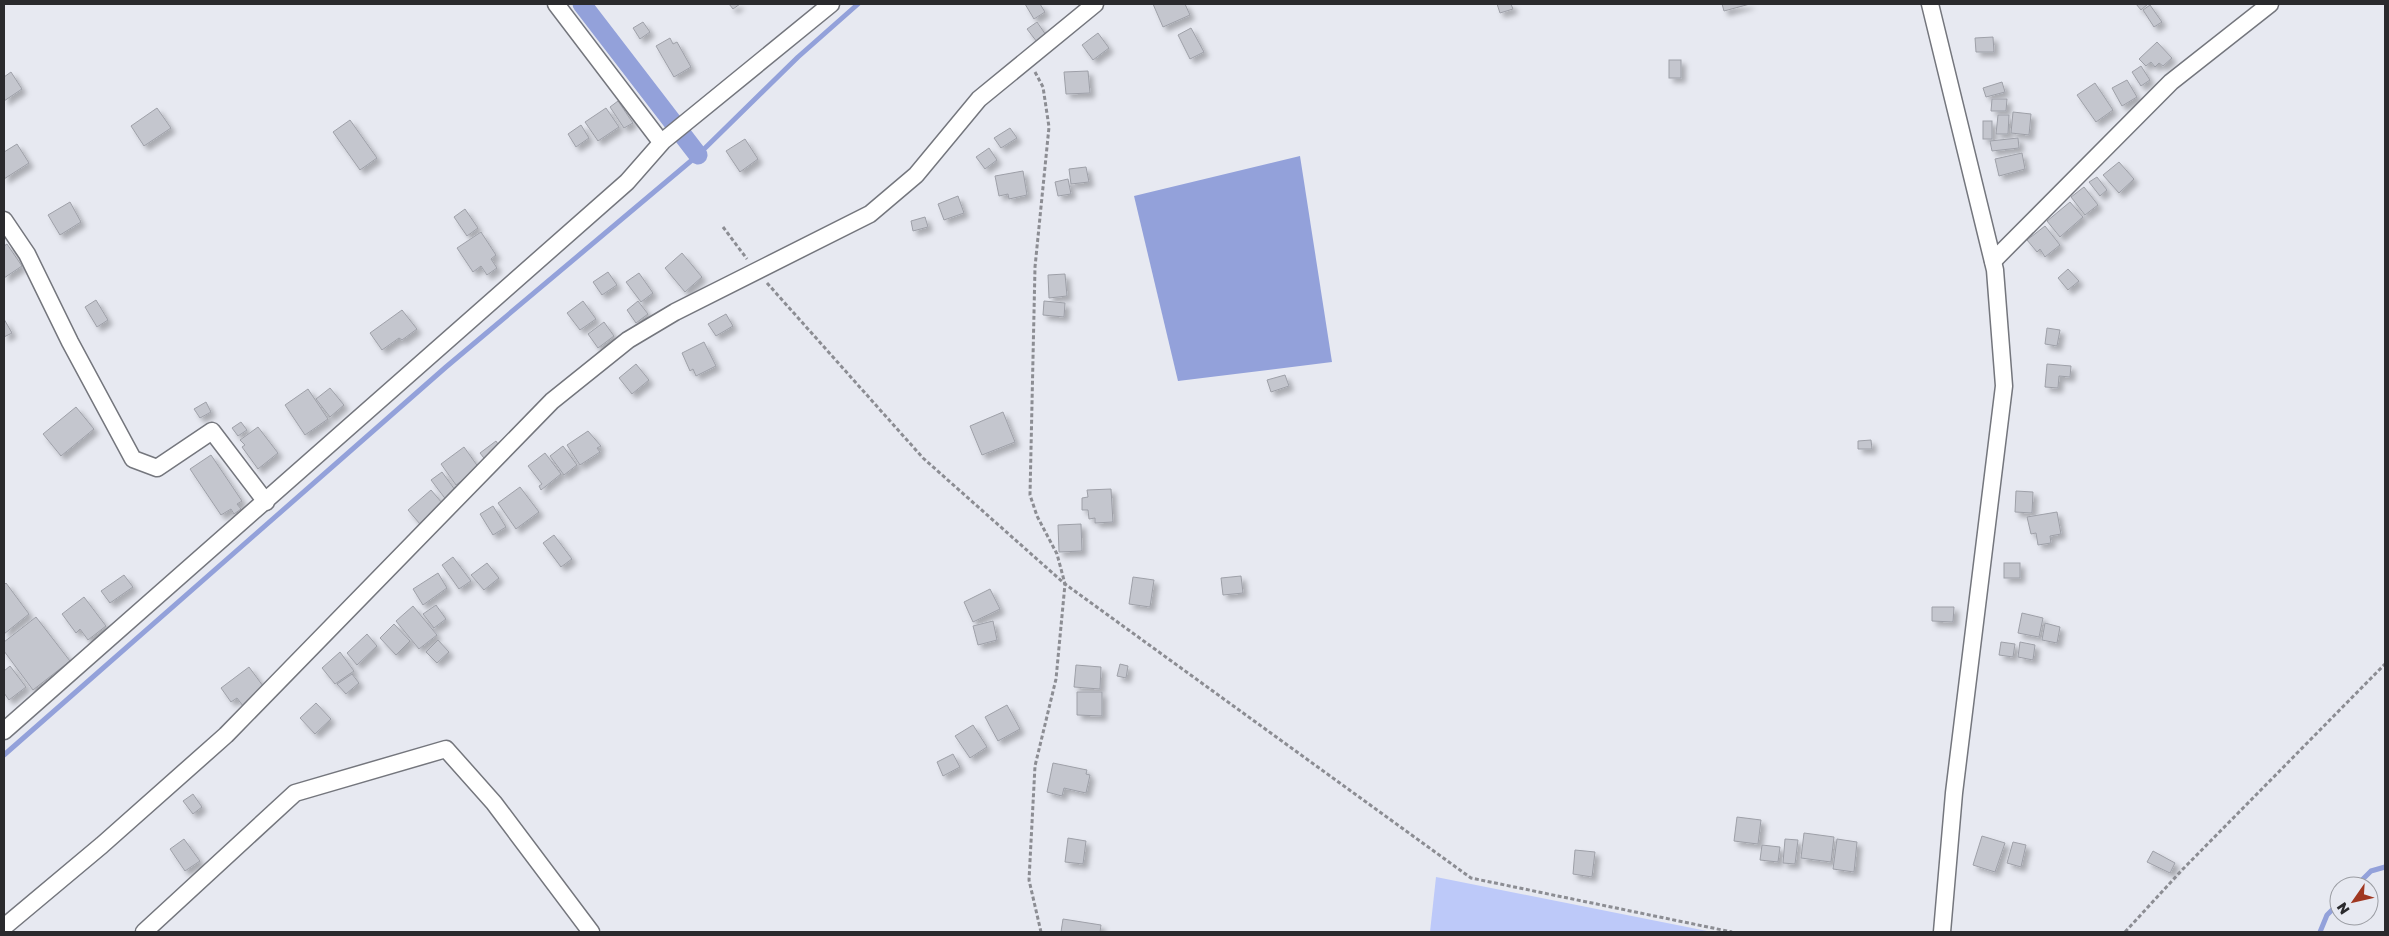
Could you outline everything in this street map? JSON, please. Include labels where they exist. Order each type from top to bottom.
[{"type":"street","points":[[556,4],[662,142]]},
{"type":"street","points":[[4,731],[627,182],[662,142],[831,4]]},
{"type":"street","points":[[4,927],[102,845],[226,735],[552,401],[628,340],[675,312],[870,214],[916,175],[979,99],[1095,4]]},
{"type":"street","points":[[1930,4],[1993,261],[2004,386],[1954,793],[1942,932]]},
{"type":"street","points":[[1993,261],[2170,82],[2270,4]]},
{"type":"street","points":[[4,220],[27,254],[70,342],[133,459],[157,468],[212,431],[266,502]]},
{"type":"street","points":[[144,932],[295,793],[446,749],[494,802],[590,932]]},
{"type":"path","points":[[1028,58],[1042,87],[1049,127],[1035,267],[1030,496],[1037,516],[1057,554],[1065,584],[1056,679],[1035,766],[1029,880],[1041,932]]},
{"type":"path","points":[[723,227],[757,272],[924,458],[1065,584],[1470,878],[1732,932]]},
{"type":"path","points":[[2124,932],[2182,870],[2385,664]]},
{"type":"shaded area","points":[[1300,156],[1332,362],[1178,381],[1134,196]]},
{"type":"shaded area","points":[[1436,877],[1712,932],[1430,932]]},
{"type":"building","points":[[729,4],[740,4],[733,9]]},
{"type":"building","points":[[1025,4],[1040,4],[1045,12],[1034,19]]},
{"type":"building","points":[[1153,4],[1185,4],[1190,15],[1163,27]]},
{"type":"building","points":[[1497,4],[1511,4],[1513,9],[1500,13]]},
{"type":"building","points":[[1722,4],[1750,4],[1724,11]]},
{"type":"building","points":[[2136,4],[2148,4],[2141,10]]},
{"type":"building","points":[[2150,5],[2162,22],[2154,27],[2143,10]]},
{"type":"building","points":[[643,22],[650,32],[640,39],[633,28]]},
{"type":"building","points":[[1037,22],[1046,35],[1037,42],[1027,29]]},
{"type":"building","points":[[1191,28],[1204,52],[1190,59],[1178,35]]},
{"type":"building","points":[[1098,33],[1109,48],[1093,60],[1082,45]]},
{"type":"building","points":[[1993,37],[1994,52],[1976,52],[1975,38]]},
{"type":"building","points":[[670,38],[673,44],[677,42],[691,67],[674,77],[656,46]]},
{"type":"building","points":[[2157,42],[2172,58],[2163,66],[2159,63],[2155,67],[2151,62],[2146,66],[2139,59]]},
{"type":"building","points":[[1669,60],[1681,60],[1681,78],[1669,78]]},
{"type":"building","points":[[2141,66],[2150,80],[2141,86],[2132,72]]},
{"type":"building","points":[[1088,71],[1090,93],[1066,94],[1064,72]]},
{"type":"building","points":[[11,72],[22,89],[4,101],[4,77]]},
{"type":"building","points":[[2127,80],[2137,97],[2122,106],[2112,88]]},
{"type":"building","points":[[2002,82],[2005,92],[1986,97],[1983,88]]},
{"type":"building","points":[[2095,83],[2113,110],[2096,122],[2077,95]]},
{"type":"building","points":[[1992,99],[2007,99],[2006,111],[1991,111]]},
{"type":"building","points":[[618,101],[633,123],[624,128],[610,107]]},
{"type":"building","points":[[157,108],[171,128],[144,146],[131,126]]},
{"type":"building","points":[[606,108],[619,127],[598,141],[585,122]]},
{"type":"building","points":[[2013,112],[2031,114],[2029,135],[2011,133]]},
{"type":"building","points":[[1998,115],[2009,115],[2008,134],[1996,134]]},
{"type":"building","points":[[350,120],[377,158],[360,170],[333,132]]},
{"type":"building","points":[[1983,121],[1992,121],[1992,139],[1983,139]]},
{"type":"building","points":[[581,125],[589,138],[576,147],[568,134]]},
{"type":"building","points":[[1010,128],[1017,138],[1001,148],[994,138]]},
{"type":"building","points":[[2018,138],[2019,148],[1992,151],[1990,141]]},
{"type":"building","points":[[745,139],[758,159],[740,172],[726,151]]},
{"type":"building","points":[[17,144],[29,163],[4,179],[4,152]]},
{"type":"building","points":[[989,148],[997,160],[985,169],[976,157]]},
{"type":"building","points":[[2022,153],[2025,169],[1999,176],[1995,159]]},
{"type":"building","points":[[2119,162],[2134,179],[2119,193],[2103,175]]},
{"type":"building","points":[[1086,167],[1089,182],[1071,184],[1069,169]]},
{"type":"building","points":[[1023,171],[1027,195],[1009,199],[1008,194],[999,196],[995,176]]},
{"type":"building","points":[[2097,177],[2107,190],[2100,196],[2089,182]]},
{"type":"building","points":[[1068,179],[1071,194],[1058,196],[1055,182]]},
{"type":"building","points":[[2084,187],[2098,205],[2085,215],[2071,197]]},
{"type":"building","points":[[958,196],[964,213],[944,220],[938,204]]},
{"type":"building","points":[[70,202],[81,222],[60,235],[48,215]]},
{"type":"building","points":[[2070,202],[2083,217],[2060,237],[2047,221]]},
{"type":"building","points":[[465,209],[478,228],[467,236],[454,217]]},
{"type":"building","points":[[925,217],[928,227],[913,231],[911,221]]},
{"type":"building","points":[[2045,226],[2060,245],[2045,257],[2040,249],[2037,252],[2027,240]]},
{"type":"building","points":[[481,232],[496,255],[491,259],[497,268],[487,275],[481,266],[473,272],[457,248]]},
{"type":"building","points":[[7,244],[22,266],[4,278],[4,246]]},
{"type":"building","points":[[682,253],[702,277],[685,292],[665,268]]},
{"type":"building","points":[[2068,269],[2079,281],[2068,290],[2058,278]]},
{"type":"building","points":[[608,272],[617,285],[602,295],[593,282]]},
{"type":"building","points":[[639,273],[653,293],[641,302],[626,282]]},
{"type":"building","points":[[1065,274],[1067,296],[1049,298],[1048,275]]},
{"type":"building","points":[[96,300],[108,320],[97,327],[85,307]]},
{"type":"building","points":[[583,301],[596,319],[580,330],[567,313]]},
{"type":"building","points":[[638,301],[648,314],[636,323],[627,310]]},
{"type":"building","points":[[1044,301],[1065,303],[1064,317],[1043,315]]},
{"type":"building","points":[[402,310],[417,329],[402,340],[399,338],[382,350],[370,333]]},
{"type":"building","points":[[726,314],[733,326],[716,336],[708,324]]},
{"type":"building","points":[[4,319],[12,333],[4,337]]},
{"type":"building","points":[[604,322],[614,336],[598,348],[588,334]]},
{"type":"building","points":[[2047,328],[2060,330],[2057,346],[2045,344]]},
{"type":"building","points":[[704,342],[716,366],[696,376],[693,369],[690,371],[682,353]]},
{"type":"building","points":[[636,364],[649,380],[632,394],[619,378]]},
{"type":"building","points":[[2047,364],[2071,366],[2070,377],[2059,376],[2058,388],[2045,387]]},
{"type":"building","points":[[1285,375],[1289,386],[1271,392],[1267,380]]},
{"type":"building","points":[[330,388],[344,405],[330,417],[316,399]]},
{"type":"building","points":[[308,389],[328,419],[305,435],[285,405]]},
{"type":"building","points":[[206,402],[211,412],[200,418],[194,409]]},
{"type":"building","points":[[76,407],[94,429],[61,456],[43,434]]},
{"type":"building","points":[[1003,412],[1015,442],[982,455],[970,426]]},
{"type":"building","points":[[241,422],[247,430],[238,436],[232,428]]},
{"type":"building","points":[[258,427],[278,453],[258,469],[242,447],[245,445],[240,440]]},
{"type":"building","points":[[588,431],[601,446],[597,448],[600,452],[580,465],[567,445]]},
{"type":"building","points":[[1871,440],[1872,449],[1858,449],[1858,441]]},
{"type":"building","points":[[496,441],[502,450],[487,462],[480,453]]},
{"type":"building","points":[[563,446],[577,465],[564,475],[550,456]]},
{"type":"building","points":[[464,447],[479,468],[456,485],[441,464]]},
{"type":"building","points":[[545,453],[561,474],[541,490],[539,486],[542,484],[528,466]]},
{"type":"building","points":[[211,455],[242,501],[237,504],[241,509],[234,514],[231,509],[221,515],[190,469]]},
{"type":"building","points":[[442,472],[458,494],[447,501],[431,480]]},
{"type":"building","points":[[520,487],[539,512],[516,529],[498,503]]},
{"type":"building","points":[[1111,489],[1113,522],[1095,523],[1095,518],[1089,519],[1088,510],[1082,510],[1082,498],[1088,497],[1087,490]]},
{"type":"building","points":[[431,490],[443,504],[420,524],[408,510]]},
{"type":"building","points":[[2016,491],[2033,492],[2032,513],[2015,512]]},
{"type":"building","points":[[493,506],[506,527],[493,535],[480,514]]},
{"type":"building","points":[[2057,512],[2061,534],[2050,536],[2051,543],[2038,545],[2036,533],[2031,534],[2027,517]]},
{"type":"building","points":[[1081,524],[1082,551],[1059,552],[1058,525]]},
{"type":"building","points":[[554,535],[572,559],[561,567],[543,543]]},
{"type":"building","points":[[453,557],[471,581],[459,589],[442,565]]},
{"type":"building","points":[[487,563],[499,578],[484,590],[471,575]]},
{"type":"building","points":[[2004,563],[2020,563],[2020,578],[2004,578]]},
{"type":"building","points":[[438,573],[447,588],[423,605],[413,589]]},
{"type":"building","points":[[124,575],[133,587],[110,603],[101,591]]},
{"type":"building","points":[[1241,576],[1243,593],[1223,595],[1221,578]]},
{"type":"building","points":[[1133,577],[1154,580],[1150,607],[1129,604]]},
{"type":"building","points":[[6,583],[29,614],[4,634],[4,585]]},
{"type":"building","points":[[990,589],[1000,609],[973,622],[964,602]]},
{"type":"building","points":[[84,597],[106,626],[88,640],[80,629],[76,633],[62,614]]},
{"type":"building","points":[[436,605],[446,619],[434,628],[423,614]]},
{"type":"building","points":[[413,606],[437,635],[419,649],[396,621]]},
{"type":"building","points":[[1932,607],[1954,607],[1953,622],[1932,621]]},
{"type":"building","points":[[2022,613],[2043,618],[2039,637],[2018,633]]},
{"type":"building","points":[[36,617],[70,661],[33,690],[4,651],[4,642]]},
{"type":"building","points":[[993,621],[997,640],[978,645],[973,626]]},
{"type":"building","points":[[2045,623],[2060,627],[2057,643],[2042,640]]},
{"type":"building","points":[[394,624],[410,641],[396,655],[380,638]]},
{"type":"building","points":[[367,634],[377,646],[357,665],[347,653]]},
{"type":"building","points":[[438,640],[449,652],[437,663],[426,652]]},
{"type":"building","points":[[2001,642],[2015,644],[2013,657],[1999,655]]},
{"type":"building","points":[[2020,642],[2035,645],[2033,660],[2018,657]]},
{"type":"building","points":[[340,652],[354,671],[335,684],[322,668]]},
{"type":"building","points":[[1120,664],[1128,666],[1126,678],[1117,676]]},
{"type":"building","points":[[1076,665],[1101,667],[1100,689],[1074,687]]},
{"type":"building","points":[[10,666],[26,687],[9,700],[4,693],[4,671]]},
{"type":"building","points":[[249,667],[266,690],[243,706],[237,698],[231,702],[221,688]]},
{"type":"building","points":[[352,674],[359,683],[346,694],[337,684]]},
{"type":"building","points":[[1077,692],[1102,692],[1102,716],[1077,715]]},
{"type":"building","points":[[316,703],[331,719],[315,734],[300,718]]},
{"type":"building","points":[[1007,705],[1020,729],[998,741],[985,717]]},
{"type":"building","points":[[973,725],[987,747],[970,758],[955,736]]},
{"type":"building","points":[[953,754],[960,767],[943,776],[937,762]]},
{"type":"building","points":[[1053,763],[1087,770],[1086,774],[1090,775],[1086,793],[1064,788],[1062,796],[1047,792]]},
{"type":"building","points":[[193,794],[202,807],[193,814],[183,801]]},
{"type":"building","points":[[1737,817],[1761,820],[1758,844],[1734,841]]},
{"type":"building","points":[[1804,833],[1834,837],[1831,862],[1801,858]]},
{"type":"building","points":[[1982,836],[2005,843],[1995,872],[1973,865]]},
{"type":"building","points":[[1068,838],[1086,841],[1083,864],[1065,862]]},
{"type":"building","points":[[184,839],[200,861],[185,871],[170,849]]},
{"type":"building","points":[[1785,839],[1798,840],[1795,864],[1783,863]]},
{"type":"building","points":[[1837,839],[1857,842],[1854,872],[1833,869]]},
{"type":"building","points":[[2013,842],[2026,845],[2021,867],[2007,863]]},
{"type":"building","points":[[1762,845],[1780,847],[1778,862],[1760,860]]},
{"type":"building","points":[[1575,850],[1595,852],[1592,877],[1573,874]]},
{"type":"building","points":[[2153,851],[2175,863],[2170,873],[2147,862]]},
{"type":"building","points":[[1063,919],[1101,925],[1100,932],[1061,932]]},
{"type":"waterway","points":[[582,4],[698,155]]},
{"type":"waterway","points":[[4,755],[446,367],[698,155],[798,57],[858,4]]},
{"type":"waterway","points":[[2366,876],[2371,871],[2385,867]]},
{"type":"waterway","points":[[2320,932],[2329,913]]}]
